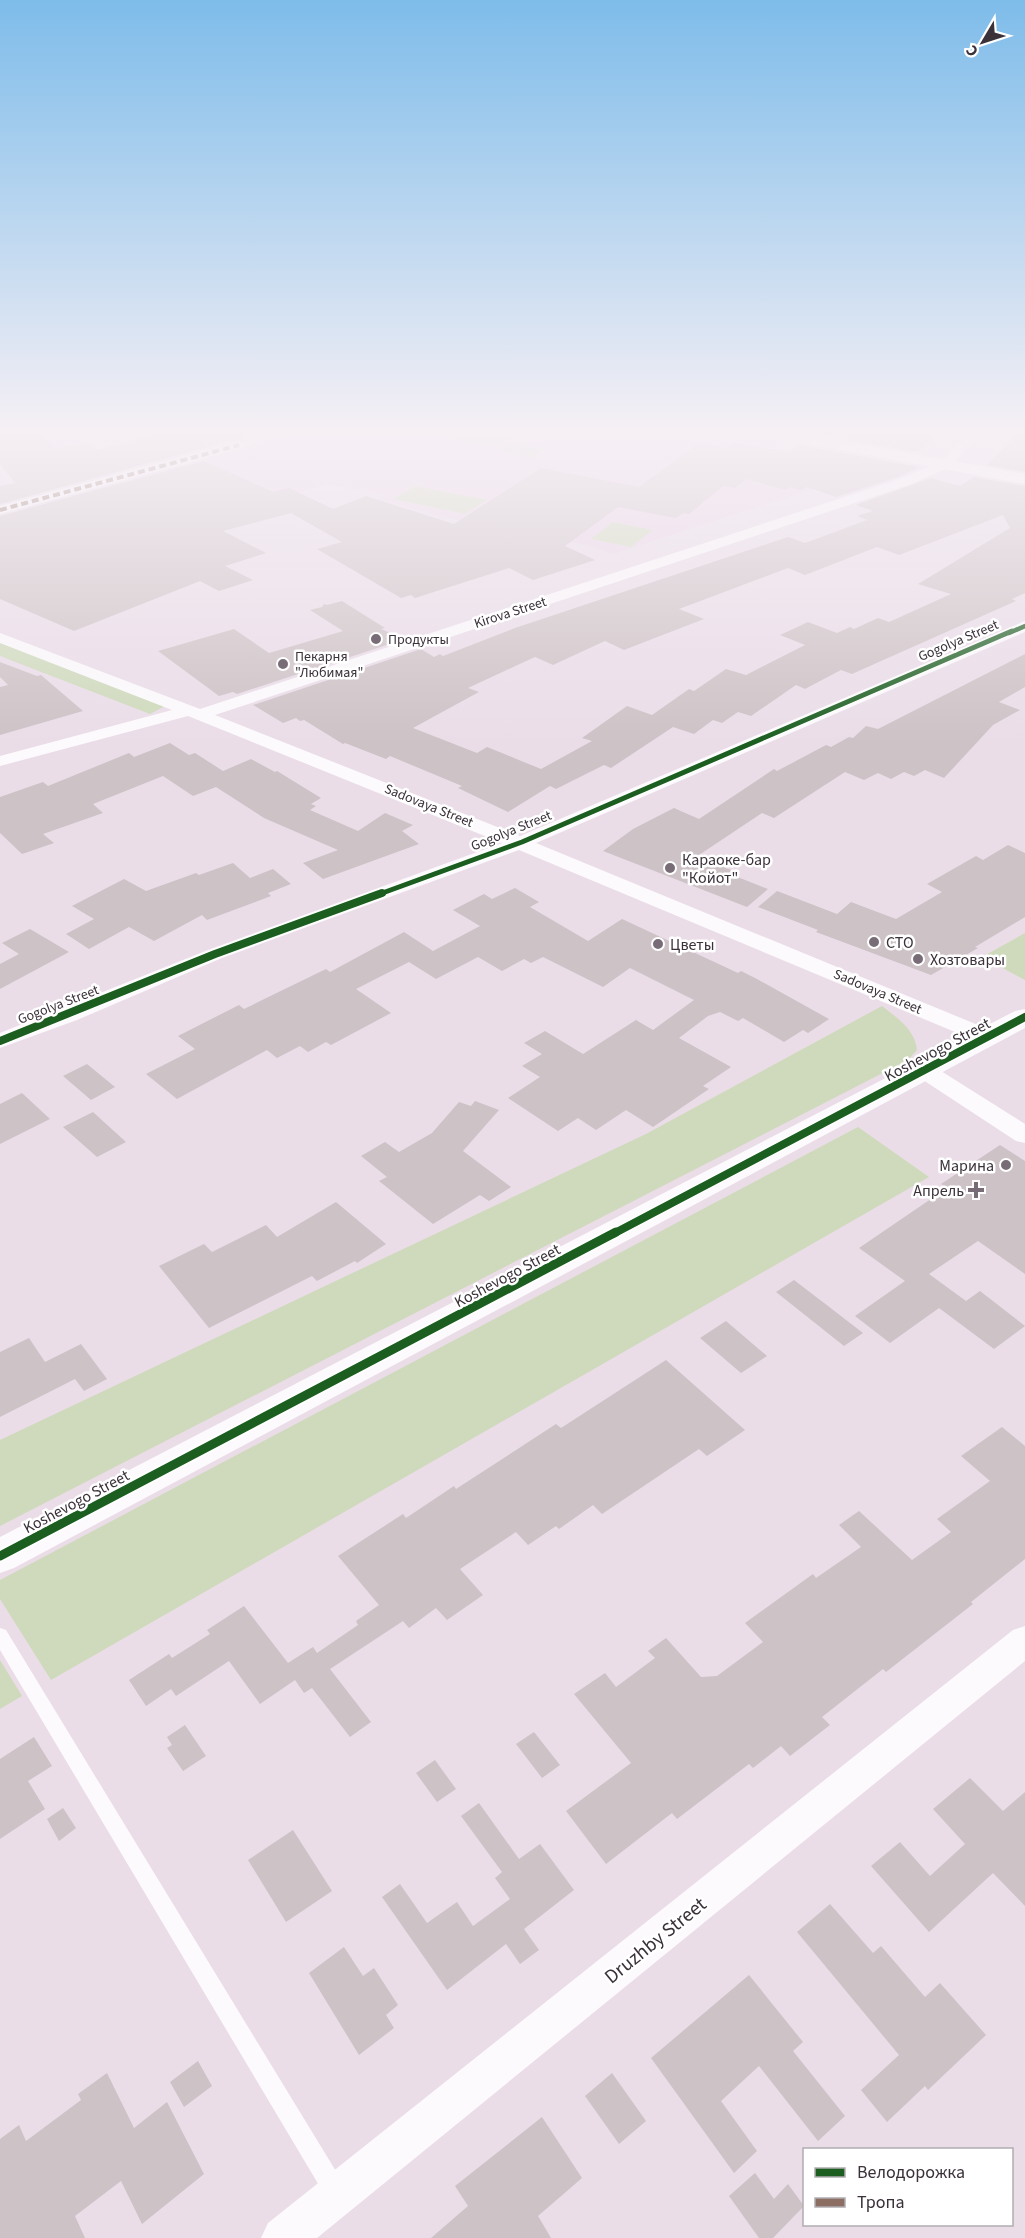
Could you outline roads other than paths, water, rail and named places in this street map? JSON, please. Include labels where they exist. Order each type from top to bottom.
[{"type":"street","name":"Kirova Street","points":[[0,761],[196,712],[745,534]]},
{"type":"street","name":"Gogolya Street","points":[[0,1041],[215,954],[522,842],[1025,626]]},
{"type":"street","name":"Sadovaya Street","points":[[0,638],[196,712],[522,842],[987,1037]]},
{"type":"street","name":"Koshevogo Street","points":[[0,1556],[1025,1017]]},
{"type":"street","points":[[925,1071],[1025,1135]]},
{"type":"street","name":"Druzhby Street","points":[[283,2238],[1025,1641]]},
{"type":"lane","points":[[0,1635],[338,2196]]},
{"type":"place","name":"Продукты","points":[[376,639]]},
{"type":"place","name":"Пекарня \"Любимая\"","points":[[283,664]]},
{"type":"place","name":"Караоке-бар \"Койот\"","points":[[670,868]]},
{"type":"place","name":"СТО","points":[[874,942]]},
{"type":"place","name":"Цветы","points":[[658,944]]},
{"type":"place","name":"Хозтовары","points":[[918,959]]},
{"type":"place","name":"Марина","points":[[1006,1165]]},
{"type":"place","name":"Апрель","points":[[976,1190]]}]
